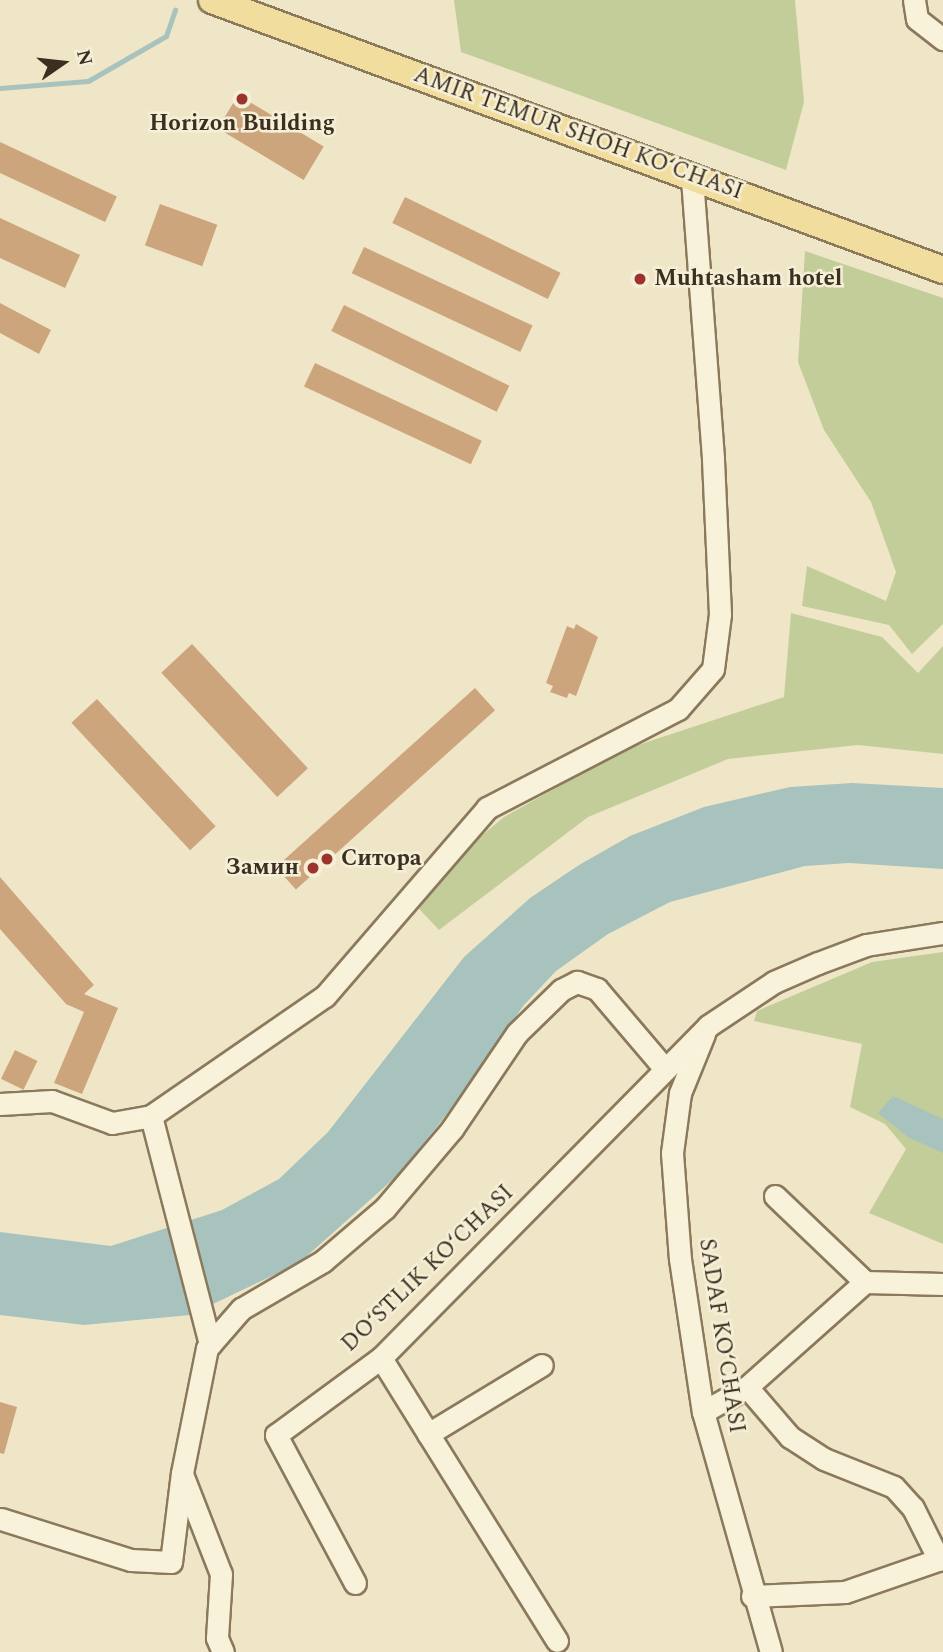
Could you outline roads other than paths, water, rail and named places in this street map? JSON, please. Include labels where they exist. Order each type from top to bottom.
[{"type":"main road","name":"AMIR TEMUR SHOH KO‘CHASI","points":[[212,0],[943,270]]},
{"type":"street","points":[[915,0],[917,19],[943,39]]},
{"type":"street","points":[[0,1104],[52,1101],[112,1123],[151,1116],[325,996],[487,808],[543,775],[678,709],[713,669],[720,614],[713,458],[692,177]]},
{"type":"street","name":"DO‘STLIK KO‘CHASI","points":[[355,1583],[276,1435],[381,1357],[708,1026],[774,982],[818,963],[888,940],[943,933]]},
{"type":"street","points":[[210,1344],[241,1309],[298,1279],[385,1208],[452,1129],[517,1033],[561,990],[577,982],[597,989],[665,1069]]},
{"type":"street","name":"SADAF KO‘CHASI","points":[[708,1026],[680,1093],[672,1153],[680,1259],[703,1412],[752,1596],[771,1652]]},
{"type":"street","points":[[1,1519],[131,1560],[171,1562],[182,1473],[210,1344],[173,1212],[151,1116]]},
{"type":"street","points":[[775,1196],[865,1282],[943,1284]]},
{"type":"street","points":[[703,1412],[747,1387],[865,1282]]},
{"type":"street","points":[[381,1357],[557,1641]]},
{"type":"street","points":[[428,1434],[542,1365]]},
{"type":"street","points":[[747,1387],[790,1437],[824,1459],[894,1487],[913,1508],[941,1559],[845,1592],[752,1596]]},
{"type":"street","points":[[182,1473],[221,1574],[217,1638],[223,1652]]},
{"type":"water","points":[[852,783],[943,788],[943,869],[849,863],[805,866],[670,902],[608,934],[556,971],[524,1005],[447,1114],[398,1175],[299,1263],[190,1315],[84,1325],[0,1315],[0,1232],[111,1246],[222,1210],[279,1179],[328,1132],[464,957],[530,898],[579,865],[630,836],[704,807],[790,787]]},
{"type":"water","points":[[893,1096],[943,1119],[943,1153],[908,1137],[878,1113]]},
{"type":"waterway","points":[[0,88],[88,81],[166,36],[175,10]]},
{"type":"place","name":"Horizon Building","points":[[242,99]]},
{"type":"place","name":"Muhtasham hotel","points":[[640,279]]},
{"type":"place","name":"Ситора","points":[[327,859]]},
{"type":"place","name":"Замин","points":[[313,868]]}]
